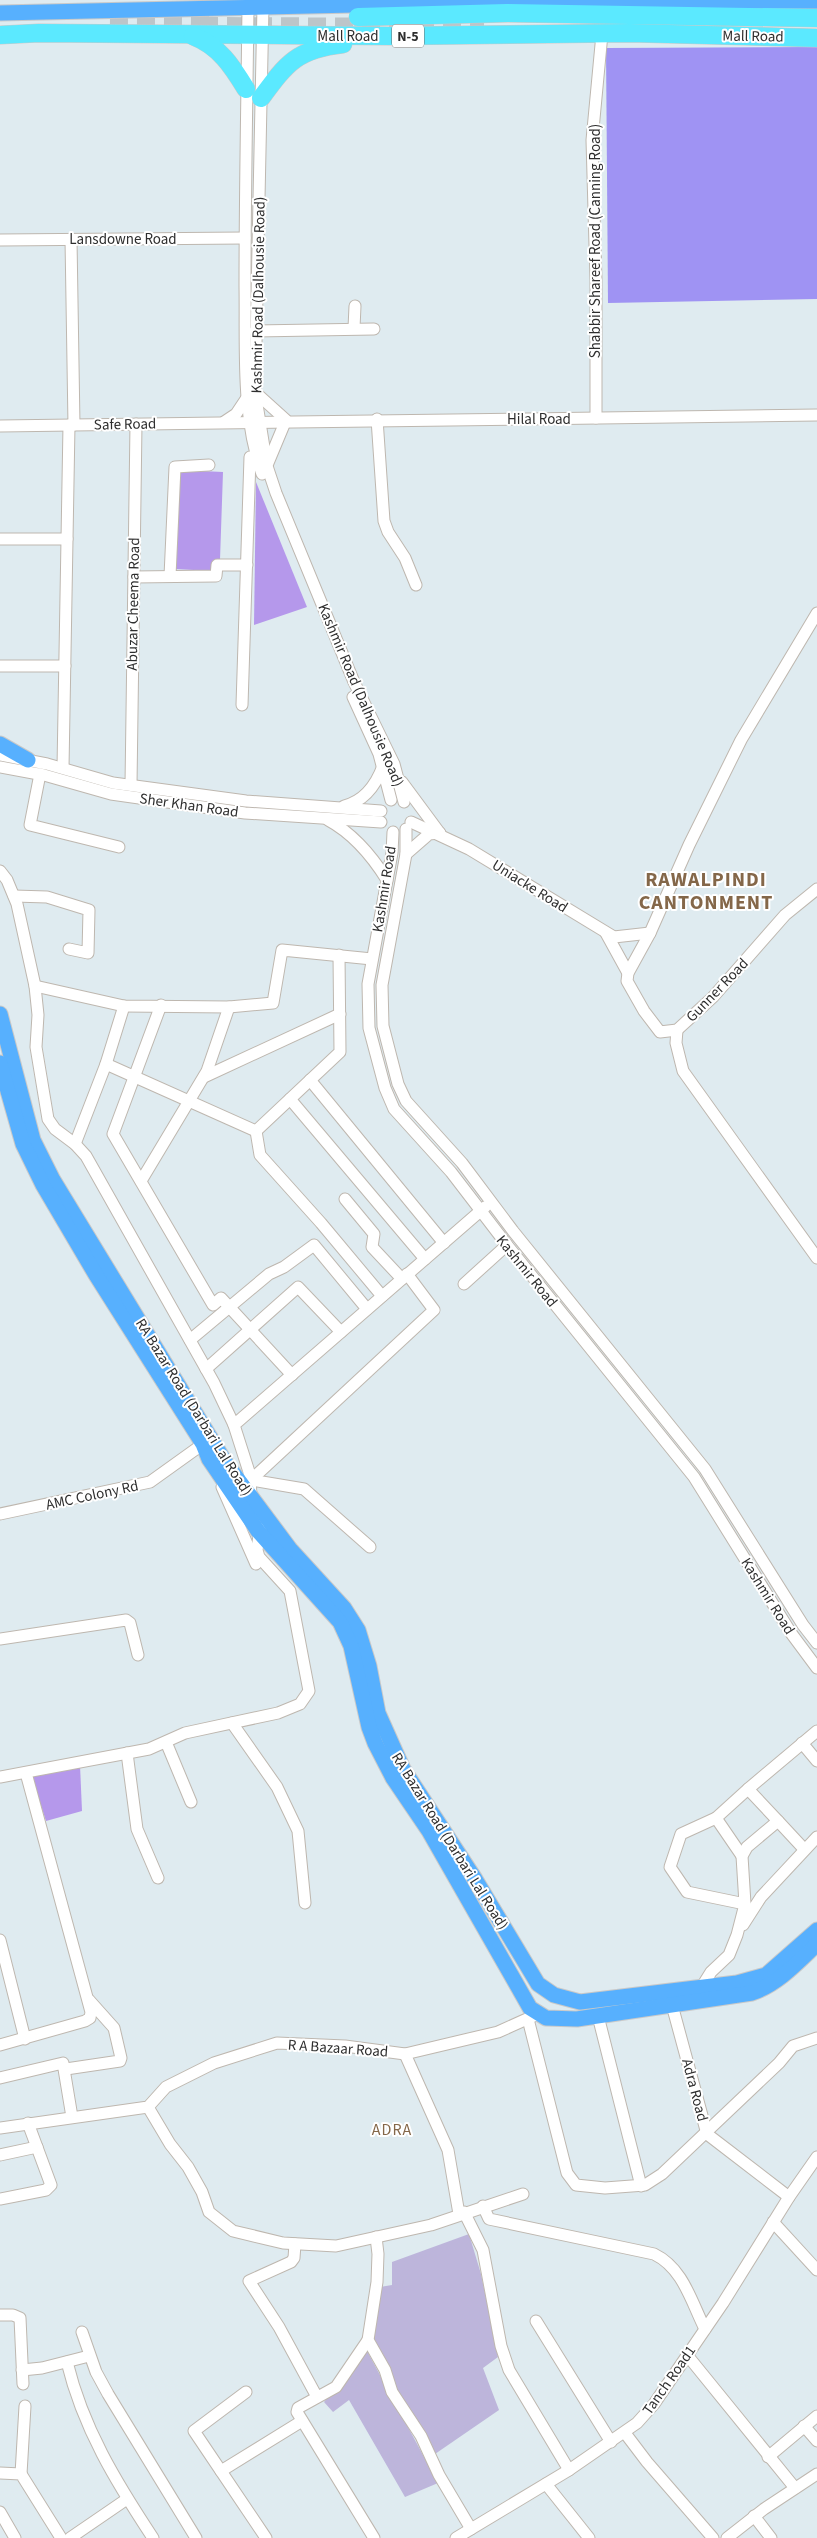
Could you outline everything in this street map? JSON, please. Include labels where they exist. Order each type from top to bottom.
[{"type":"highway","name":"Mall Road","points":[[358,17],[507,13],[817,18]]},
{"type":"highway","name":"Mall Road","points":[[0,35],[39,33],[255,36],[602,34],[817,38]]},
{"type":"highway","points":[[188,34],[214,47],[231,64],[254,94],[299,54],[327,46],[363,42],[390,36]]},
{"type":"main road","points":[[0,13],[255,3],[817,1]]},
{"type":"main road","points":[[0,744],[28,760]]},
{"type":"main road","name":"RA Bazar Road (Darbari Lal Road)","points":[[0,1014],[33,1140],[53,1180],[225,1462],[251,1498],[262,1525],[290,1549],[344,1608],[358,1630],[369,1666],[378,1713],[403,1769],[475,1879],[533,1979],[554,1995],[580,2002],[737,1983],[766,1975],[817,1930]]},
{"type":"main road","name":"RA Bazar Road (Darbari Lal Road)","points":[[0,1063],[23,1144],[43,1185],[96,1274],[203,1444],[210,1459],[340,1622],[351,1646],[369,1727],[384,1761],[393,1778],[429,1831],[533,2017]]},
{"type":"main road","points":[[533,2017],[556,2020],[598,2016],[763,1989],[778,1980],[817,1944]]},
{"type":"street","name":"Kashmir Road (Dalhousie Road)","points":[[251,395],[255,331],[255,3]]},
{"type":"street","name":"Shabbir Shareef Road (Canning Road)","points":[[596,418],[596,280],[592,140],[602,34]]},
{"type":"street","name":"Kashmir Road (Dalhousie Road)","points":[[255,36],[254,94],[245,238],[251,395],[260,468],[276,511],[383,766],[391,800]]},
{"type":"street","name":"Lansdowne Road","points":[[0,240],[245,238]]},
{"type":"street","points":[[63,768],[72,425],[70,239]]},
{"type":"street","points":[[354,328],[355,306]]},
{"type":"street","points":[[255,331],[374,329]]},
{"type":"street","points":[[224,422],[242,408],[251,395],[286,420],[267,466]]},
{"type":"street","name":"Hilal Road","points":[[255,422],[286,420],[817,415]]},
{"type":"street","points":[[377,419],[384,521],[388,532],[397,543],[405,558],[416,585]]},
{"type":"street","name":"Kashmir Road (Dalhousie Road)","points":[[255,422],[276,493],[354,682],[400,779],[404,802]]},
{"type":"street","name":"Safe Road","points":[[0,426],[255,422]]},
{"type":"street","name":"Abuzar Cheema Road","points":[[131,785],[136,424]]},
{"type":"street","points":[[242,705],[250,457]]},
{"type":"street","points":[[170,576],[175,467],[209,464]]},
{"type":"street","points":[[0,539],[68,539]]},
{"type":"street","points":[[134,577],[216,576],[217,565],[247,565]]},
{"type":"street","points":[[628,973],[650,933],[689,845],[741,740],[817,613]]},
{"type":"street","points":[[0,666],[65,666]]},
{"type":"street","name":"Sher Khan Road","points":[[0,755],[63,768],[113,783],[246,801],[338,807],[381,816]]},
{"type":"street","points":[[338,807],[354,804],[367,793],[376,784],[383,766]]},
{"type":"street","name":"Sher Khan Road","points":[[0,767],[40,774],[111,794],[245,813],[324,818],[381,816]]},
{"type":"street","points":[[40,774],[30,825],[119,847]]},
{"type":"street","points":[[400,779],[440,833]]},
{"type":"street","points":[[391,800],[404,802],[411,811],[409,825],[393,832],[384,828],[381,816],[391,800]]},
{"type":"street","points":[[324,818],[350,834],[377,863],[387,880]]},
{"type":"street","name":"Uniacke Road","points":[[409,825],[440,833],[614,937],[650,933]]},
{"type":"street","name":"Kashmir Road","points":[[409,825],[406,854],[382,985],[383,1026],[398,1084],[406,1101],[462,1163],[513,1232],[706,1469],[780,1590],[817,1643]]},
{"type":"street","name":"Kashmir Road","points":[[393,832],[387,880],[368,984],[369,1028],[385,1088],[394,1108],[451,1172],[505,1243],[694,1477],[768,1596],[817,1668]]},
{"type":"street","points":[[406,854],[430,834],[440,833]]},
{"type":"street","points":[[0,871],[7,880],[14,896],[35,986],[38,1014],[36,1047],[48,1118],[55,1129],[75,1144],[86,1156],[206,1369],[234,1425],[251,1480],[251,1498]]},
{"type":"street","name":"Gunner Road","points":[[628,973],[627,981],[644,1011],[660,1032],[677,1030],[720,990],[785,915],[817,889]]},
{"type":"street","points":[[14,896],[47,897],[88,910],[88,953],[69,949]]},
{"type":"street","points":[[606,932],[628,973]]},
{"type":"street","points":[[35,986],[124,1006],[229,1008],[273,1002],[282,950],[372,958]]},
{"type":"street","points":[[256,1130],[340,1052],[339,955]]},
{"type":"street","points":[[75,1144],[106,1064],[124,1006]]},
{"type":"street","points":[[161,1006],[113,1134],[213,1305],[221,1298],[292,1375]]},
{"type":"street","points":[[141,1182],[204,1076],[229,1008]]},
{"type":"street","points":[[204,1076],[340,1014]]},
{"type":"street","points":[[677,1030],[676,1043],[683,1071],[817,1258]]},
{"type":"street","points":[[106,1064],[256,1130]]},
{"type":"street","points":[[310,1080],[444,1243]]},
{"type":"street","points":[[290,1099],[425,1259]]},
{"type":"street","points":[[256,1130],[260,1155],[321,1223],[382,1296]]},
{"type":"street","points":[[251,1480],[434,1310],[404,1277],[372,1247],[374,1234],[345,1199]]},
{"type":"street","points":[[234,1425],[491,1202]]},
{"type":"street","points":[[464,1284],[505,1243],[513,1232]]},
{"type":"street","points":[[190,1340],[269,1274],[284,1267],[314,1245],[368,1309]]},
{"type":"street","points":[[206,1369],[298,1287],[341,1332]]},
{"type":"street","points":[[568,1321],[579,1312]]},
{"type":"street","points":[[587,1345],[598,1336]]},
{"type":"street","name":"AMC Colony Rd","points":[[0,1514],[150,1482],[203,1444]]},
{"type":"street","points":[[210,1459],[242,1536],[258,1568],[292,1598]]},
{"type":"street","points":[[251,1480],[304,1489],[370,1547]]},
{"type":"street","points":[[715,1512],[727,1504]]},
{"type":"street","points":[[0,1777],[149,1749],[185,1733],[278,1712],[300,1704],[309,1690],[292,1598],[284,1581],[265,1566],[259,1557],[262,1525]]},
{"type":"street","points":[[768,1596],[780,1590]]},
{"type":"street","points":[[0,1639],[126,1620],[130,1622],[138,1655]]},
{"type":"street","points":[[232,1723],[277,1787],[298,1831],[305,1903]]},
{"type":"street","points":[[745,1904],[687,1892],[670,1867],[681,1834],[716,1818],[748,1788],[817,1730]]},
{"type":"street","points":[[166,1742],[191,1802]]},
{"type":"street","points":[[802,1743],[817,1761]]},
{"type":"street","points":[[127,1753],[137,1829],[158,1878]]},
{"type":"street","points":[[0,2046],[90,2018],[92,2012],[26,1773]]},
{"type":"street","points":[[748,1788],[804,1850]]},
{"type":"street","points":[[716,1818],[742,1856]]},
{"type":"street","points":[[701,1988],[711,1972],[729,1955],[737,1935],[745,1904],[742,1856],[746,1847],[778,1821]]},
{"type":"street","points":[[737,1935],[761,1897],[817,1836]]},
{"type":"street","points":[[0,1940],[24,2039]]},
{"type":"street","points":[[66,2069],[120,2061],[121,2058],[114,2028],[88,1999]]},
{"type":"street","name":"Adra Road","points":[[672,2005],[706,2134],[788,2197]]},
{"type":"street","points":[[598,2016],[641,2186]]},
{"type":"street","points":[[533,2017],[567,2173],[576,2185],[605,2188],[641,2186],[662,2174],[779,2063],[793,2046],[817,2038]]},
{"type":"street","name":"R A Bazaar Road","points":[[148,2107],[166,2087],[214,2063],[277,2043],[345,2046],[405,2054],[498,2032],[533,2017]]},
{"type":"street","points":[[405,2054],[448,2150],[462,2213],[483,2250],[501,2346],[509,2370],[569,2470]]},
{"type":"street","points":[[0,2078],[63,2063],[66,2069],[72,2117]]},
{"type":"street","points":[[0,2128],[148,2107],[170,2144],[188,2167],[202,2192],[209,2212],[232,2231],[283,2243],[336,2246],[376,2238],[432,2225],[462,2213],[523,2194]]},
{"type":"street","points":[[0,2199],[49,2188],[50,2185],[28,2123]]},
{"type":"street","points":[[0,2155],[37,2147]]},
{"type":"street","name":"Tanch Road1","points":[[456,2538],[569,2470],[638,2423],[654,2404],[705,2329],[788,2197],[817,2157]]},
{"type":"street","points":[[484,2206],[489,2219],[654,2254],[666,2260],[678,2273],[705,2329]]},
{"type":"street","points":[[773,2222],[817,2270]]},
{"type":"street","points":[[371,2537],[297,2412],[298,2408],[336,2387],[368,2340],[378,2282],[376,2238]]},
{"type":"street","points":[[294,2244],[294,2258],[291,2262],[249,2281],[279,2327],[318,2397]]},
{"type":"street","points":[[0,2315],[13,2315],[20,2318],[23,2384]]},
{"type":"street","points":[[536,2321],[610,2442]]},
{"type":"street","points":[[82,2332],[90,2356],[108,2394],[196,2538]]},
{"type":"street","points":[[368,2340],[385,2370],[392,2392],[421,2436],[439,2475],[471,2529]]},
{"type":"street","points":[[687,2355],[795,2488]]},
{"type":"street","points":[[22,2370],[90,2356]]},
{"type":"street","points":[[68,2362],[74,2390],[111,2474],[153,2538]]},
{"type":"street","points":[[246,2392],[194,2431],[266,2538]]},
{"type":"street","points":[[25,2406],[21,2474],[61,2538]]},
{"type":"street","points":[[768,2457],[817,2416]]},
{"type":"street","points":[[221,2471],[302,2421]]},
{"type":"street","points":[[804,2426],[817,2441]]},
{"type":"street","points":[[625,2432],[713,2538]]},
{"type":"street","points":[[0,2473],[21,2474]]},
{"type":"street","points":[[727,2538],[754,2516],[817,2474]]},
{"type":"street","points":[[546,2484],[589,2538]]},
{"type":"street","points":[[70,2538],[127,2499]]},
{"type":"street","points":[[0,2512],[15,2538]]},
{"type":"street","points":[[754,2516],[771,2538]]},
{"type":"shaded area","points":[[817,47],[817,299],[608,303],[606,48]]},
{"type":"shaded area","points":[[180,470],[223,472],[220,560],[213,560],[212,571],[175,569]]},
{"type":"shaded area","points":[[256,482],[307,607],[254,625]]},
{"type":"shaded area","points":[[80,1765],[82,1811],[46,1821],[31,1775]]},
{"type":"shaded area","points":[[469,2234],[481,2274],[498,2357],[483,2368],[499,2410],[435,2454],[394,2390],[372,2337],[380,2287],[392,2285],[392,2262]]},
{"type":"shaded area","points":[[366,2349],[438,2483],[405,2497],[349,2400],[333,2412],[324,2402]]},
{"type":"tunnel","points":[[110,17],[214,18]]},
{"type":"tunnel","points":[[200,26],[484,27]]},
{"type":"district","name":"RAWALPINDI CANTONMENT","points":[[706,890]]},
{"type":"district","name":"ADRA","points":[[392,2129]]}]
